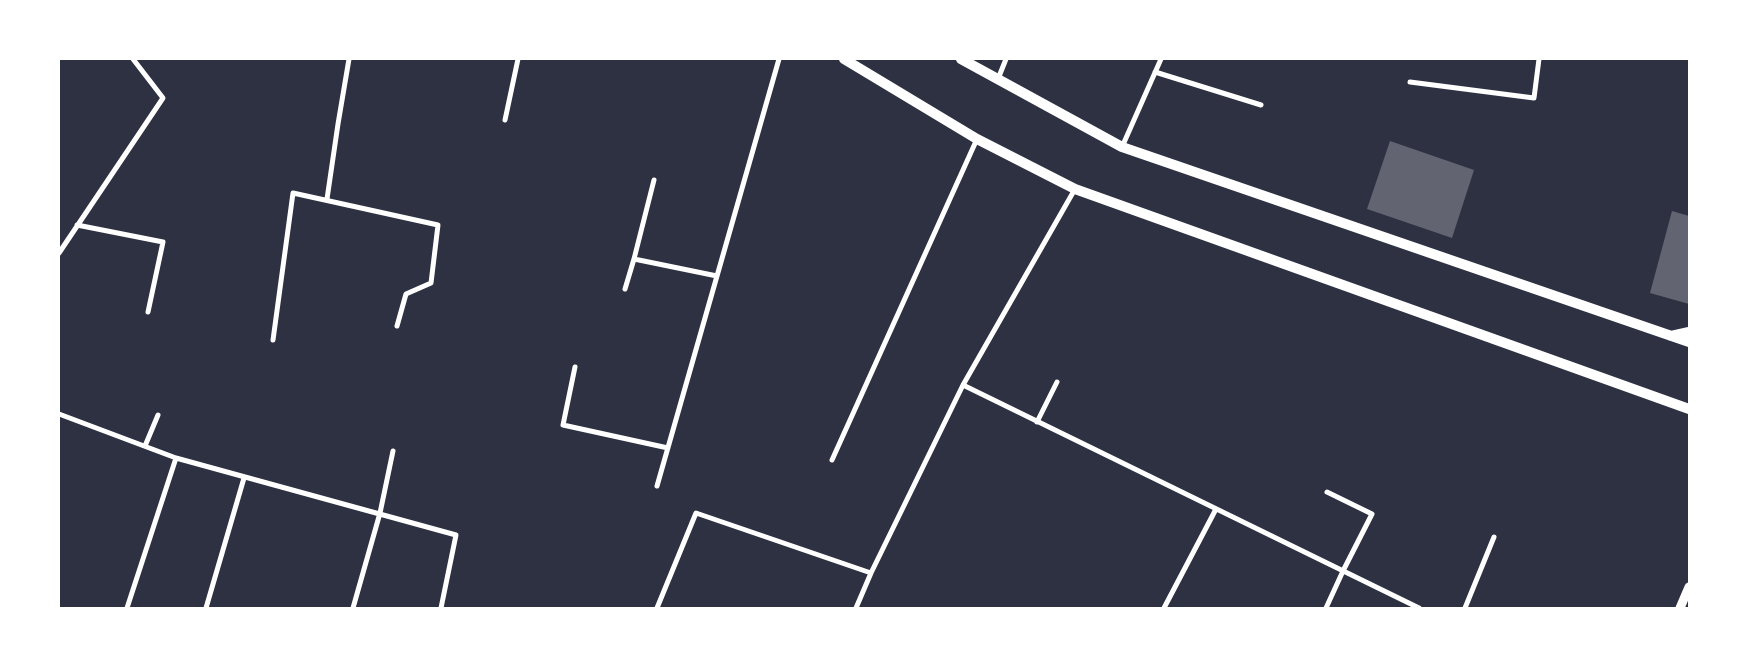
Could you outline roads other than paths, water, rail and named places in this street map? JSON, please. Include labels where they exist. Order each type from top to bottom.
[{"type":"main road","points":[[844,59],[977,139],[1075,189],[1689,409]]},
{"type":"main road","points":[[961,59],[1122,147],[1689,342]]},
{"type":"main road","points":[[1670,336],[1689,332]]},
{"type":"street","points":[[59,253],[163,98],[133,59]]},
{"type":"street","points":[[327,200],[349,59]]},
{"type":"street","points":[[505,120],[518,59]]},
{"type":"street","points":[[658,486],[779,59]]},
{"type":"street","points":[[998,80],[1006,59]]},
{"type":"street","points":[[1122,147],[1161,59]]},
{"type":"street","points":[[1410,82],[1534,98],[1539,59]]},
{"type":"street","points":[[1155,72],[1261,105]]},
{"type":"street","points":[[832,460],[977,139]]},
{"type":"street","points":[[625,289],[654,180]]},
{"type":"street","points":[[856,608],[871,573],[963,385],[1075,189]]},
{"type":"street","points":[[273,340],[293,193],[438,225],[431,283],[406,294],[397,326]]},
{"type":"street","points":[[77,225],[163,242],[148,312]]},
{"type":"street","points":[[634,259],[716,276]]},
{"type":"street","points":[[575,367],[563,425],[668,448]]},
{"type":"street","points":[[1037,422],[1057,382]]},
{"type":"street","points":[[963,385],[1419,608]]},
{"type":"street","points":[[59,414],[176,458],[456,535],[441,608]]},
{"type":"street","points":[[145,446],[158,415]]},
{"type":"street","points":[[353,608],[380,513],[393,451]]},
{"type":"street","points":[[127,608],[176,458]]},
{"type":"street","points":[[206,608],[244,478]]},
{"type":"street","points":[[1326,608],[1372,514],[1327,492]]},
{"type":"street","points":[[1164,608],[1216,509]]},
{"type":"street","points":[[657,608],[696,513],[871,573]]},
{"type":"street","points":[[1465,608],[1494,537]]},
{"type":"street","points":[[1680,608],[1689,587]]}]
